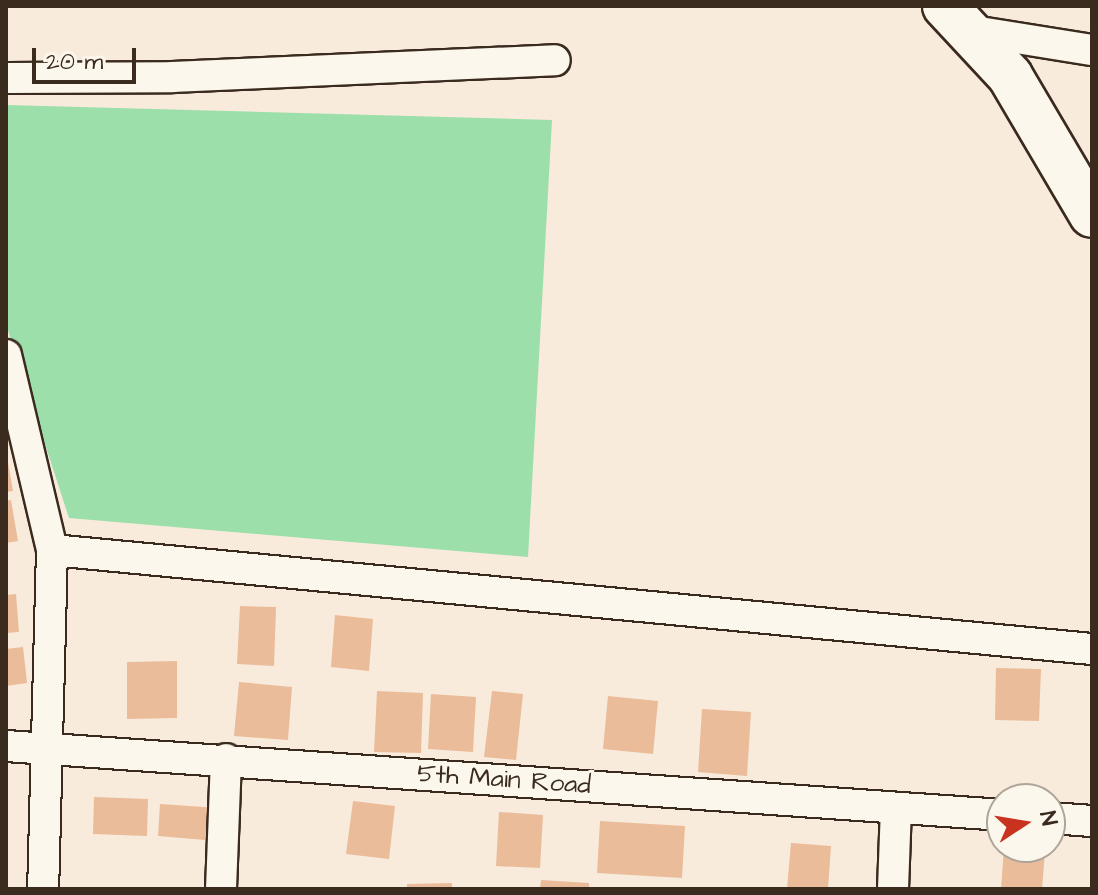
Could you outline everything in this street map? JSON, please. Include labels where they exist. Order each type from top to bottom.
[{"type":"street","points":[[956,18],[1092,50]]},
{"type":"street","points":[[956,18],[1010,76],[1092,215]]},
{"type":"street","points":[[6,78],[172,77],[555,60]]},
{"type":"street","points":[[6,355],[52,550],[43,889]]},
{"type":"street","points":[[52,550],[1092,649]]},
{"type":"street","name":"5th Main Road","points":[[6,746],[986,814]]},
{"type":"street","points":[[221,889],[226,759]]},
{"type":"street","points":[[893,889],[896,808]]},
{"type":"street","points":[[1066,819],[1092,821]]},
{"type":"green space","points":[[6,105],[552,120],[528,557],[69,518],[6,324]]},
{"type":"building","points":[[6,451],[13,491],[6,492]]},
{"type":"building","points":[[11,500],[18,541],[6,543],[6,501]]},
{"type":"building","points":[[16,594],[19,632],[6,633],[6,595]]},
{"type":"building","points":[[240,606],[276,607],[274,666],[237,664]]},
{"type":"building","points":[[335,615],[373,619],[369,671],[331,667]]},
{"type":"building","points":[[23,647],[27,683],[6,686],[6,649]]},
{"type":"building","points":[[177,661],[177,718],[127,719],[127,662]]},
{"type":"building","points":[[996,668],[1041,669],[1039,721],[995,720]]},
{"type":"building","points":[[239,682],[292,687],[288,740],[234,736]]},
{"type":"building","points":[[377,691],[423,693],[421,753],[374,752]]},
{"type":"building","points":[[492,691],[523,694],[516,760],[484,757]]},
{"type":"building","points":[[431,694],[476,697],[473,752],[428,749]]},
{"type":"building","points":[[608,696],[658,701],[653,754],[603,749]]},
{"type":"building","points":[[702,709],[751,712],[747,776],[698,772]]},
{"type":"building","points":[[94,797],[148,799],[147,836],[93,834]]},
{"type":"building","points":[[353,801],[395,806],[389,859],[346,854]]},
{"type":"building","points":[[160,804],[219,808],[217,841],[158,836]]},
{"type":"building","points":[[499,812],[543,815],[540,868],[496,866]]},
{"type":"building","points":[[600,821],[685,826],[682,878],[597,873]]},
{"type":"building","points":[[791,843],[831,846],[828,889],[787,889]]},
{"type":"building","points":[[1003,863],[1044,863],[1042,889],[1001,889]]},
{"type":"building","points":[[541,880],[589,883],[589,889],[540,889]]},
{"type":"building","points":[[452,883],[452,889],[407,889],[407,884]]}]
